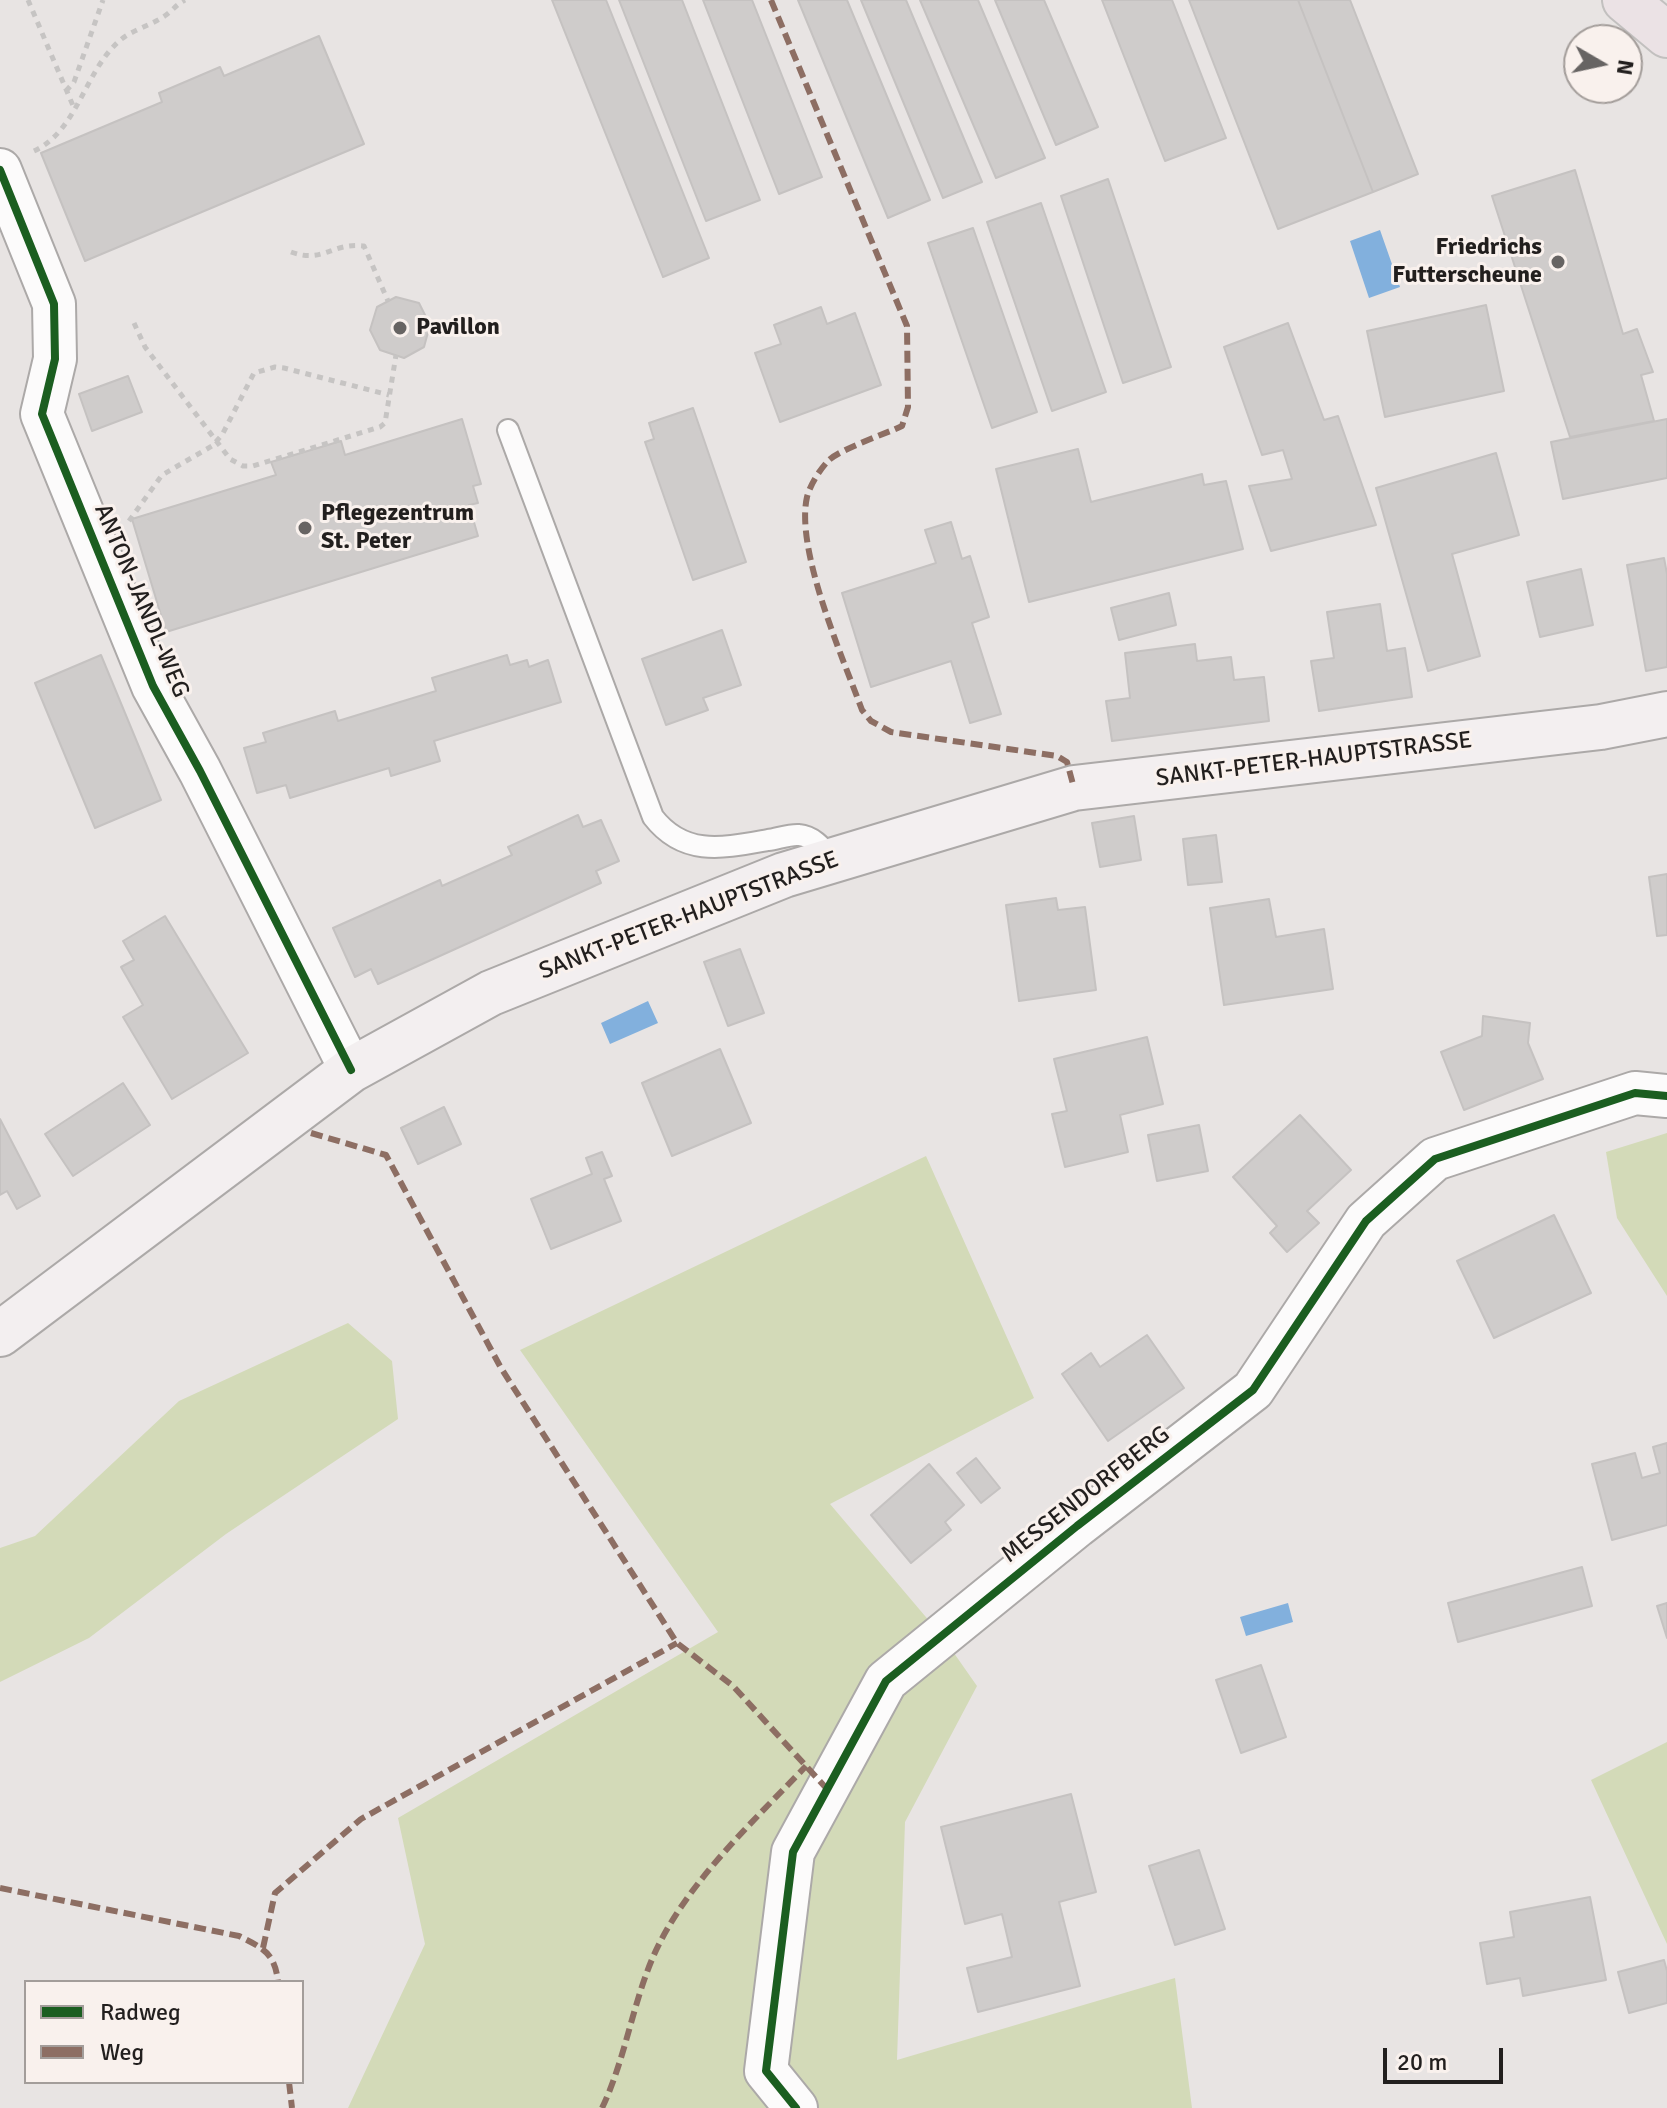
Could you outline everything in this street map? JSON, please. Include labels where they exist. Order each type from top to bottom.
[{"type":"main road","points":[[1625,0],[1667,35]]},
{"type":"main road","name":"SANKT-PETER-HAUPTSTRASSE","points":[[0,1334],[351,1070],[491,993],[784,875],[1074,788],[1601,727],[1667,714]]},
{"type":"street","name":"ANTON-JANDL-WEG","points":[[14,162],[54,304],[55,359],[42,414],[153,686],[200,771],[351,1070]]},
{"type":"street","name":"MESSENDORFBERG","points":[[796,2108],[766,2071],[793,1852],[886,1681],[1077,1526],[1253,1390],[1366,1221],[1435,1159],[1635,1093],[1667,1096]]},
{"type":"lane","points":[[508,430],[653,817],[666,835],[692,845],[714,848],[800,834],[818,843],[833,860]]},
{"type":"path","points":[[28,0],[74,108]]},
{"type":"path","points":[[66,91],[74,82],[103,0]]},
{"type":"path","points":[[167,0],[173,8]]},
{"type":"path","points":[[14,162],[44,146],[62,128],[118,42],[168,14],[185,0]]},
{"type":"path","points":[[291,252],[308,258],[350,244],[364,246],[388,301]]},
{"type":"path","points":[[134,323],[145,347],[216,441],[230,459],[243,466],[253,466],[380,427],[385,423],[396,355]]},
{"type":"path","points":[[93,540],[135,516],[162,475],[208,450],[222,435],[254,373],[263,369],[284,368],[389,395]]},
{"type":"green space","points":[[1667,1133],[1667,1296],[1617,1218],[1606,1152]]},
{"type":"green space","points":[[926,1156],[1034,1398],[830,1504],[942,1636],[977,1686],[905,1822],[897,2060],[1175,1978],[1192,2108],[348,2108],[425,1944],[398,1818],[718,1632],[520,1350]]},
{"type":"green space","points":[[348,1323],[392,1361],[398,1419],[226,1534],[89,1638],[0,1682],[0,1548],[35,1536],[179,1401]]},
{"type":"green space","points":[[1667,1742],[1667,1944],[1591,1780]]},
{"type":"water","points":[[1380,230],[1400,287],[1369,298],[1350,241]]},
{"type":"water","points":[[648,1001],[658,1023],[610,1044],[601,1023]]},
{"type":"water","points":[[1288,1603],[1293,1622],[1246,1636],[1240,1617]]},
{"type":"building","points":[[552,0],[606,0],[709,258],[663,277]]},
{"type":"building","points":[[619,0],[682,0],[760,200],[706,221]]},
{"type":"building","points":[[703,0],[752,0],[822,177],[779,194]]},
{"type":"building","points":[[798,0],[847,0],[930,200],[888,218]]},
{"type":"building","points":[[861,0],[906,0],[982,182],[943,198]]},
{"type":"building","points":[[920,0],[978,0],[1045,158],[996,178]]},
{"type":"building","points":[[995,0],[1044,0],[1098,127],[1056,145]]},
{"type":"building","points":[[1102,0],[1172,0],[1226,138],[1165,161]]},
{"type":"building","points":[[1189,0],[1298,0],[1373,192],[1278,229]]},
{"type":"building","points":[[1298,0],[1350,0],[1418,174],[1373,192]]},
{"type":"building","points":[[319,36],[364,144],[85,261],[41,153],[162,102],[159,93],[220,67],[224,76]]},
{"type":"building","name":"Friedrichs Futterscheune","points":[[1575,170],[1623,334],[1637,329],[1653,372],[1641,375],[1654,421],[1570,437],[1492,196]]},
{"type":"building","points":[[1108,179],[1171,367],[1123,383],[1061,196]]},
{"type":"building","points":[[1041,203],[1106,392],[1052,411],[987,222]]},
{"type":"building","points":[[973,228],[1037,412],[992,428],[928,243]]},
{"type":"building","name":"Pavillon","points":[[396,297],[419,303],[430,325],[424,347],[404,358],[380,350],[370,330],[377,307]]},
{"type":"building","points":[[1486,305],[1504,391],[1385,417],[1367,331]]},
{"type":"building","points":[[821,307],[827,324],[855,313],[881,385],[780,422],[755,353],[781,344],[774,325]]},
{"type":"building","points":[[1288,323],[1324,420],[1338,416],[1376,525],[1271,551],[1249,486],[1292,479],[1283,450],[1262,455],[1224,347]]},
{"type":"building","points":[[128,376],[142,412],[92,431],[79,394]]},
{"type":"building","points":[[693,408],[746,562],[693,580],[645,442],[654,439],[649,423]]},
{"type":"building","name":"Pflegezentrum St. Peter","points":[[462,419],[481,484],[473,486],[478,503],[469,505],[478,536],[166,632],[132,519],[276,475],[271,462],[341,441],[345,455]]},
{"type":"building","points":[[1667,419],[1667,478],[1563,499],[1551,442]]},
{"type":"building","points":[[1078,449],[1091,502],[1202,474],[1204,485],[1226,481],[1243,549],[1029,602],[996,469]]},
{"type":"building","points":[[1496,453],[1519,535],[1452,554],[1480,656],[1428,671],[1376,488]]},
{"type":"building","points":[[951,522],[962,559],[970,556],[989,617],[972,623],[1001,714],[970,723],[951,661],[871,687],[842,593],[936,563],[925,530]]},
{"type":"building","points":[[1664,558],[1667,574],[1667,667],[1646,671],[1627,565]]},
{"type":"building","points":[[1581,569],[1593,625],[1540,637],[1527,582]]},
{"type":"building","points":[[1169,593],[1176,625],[1119,640],[1111,608]]},
{"type":"building","points":[[1380,604],[1387,651],[1405,648],[1412,697],[1319,711],[1311,661],[1334,658],[1327,612]]},
{"type":"building","points":[[722,630],[741,685],[703,698],[708,710],[666,725],[642,659]]},
{"type":"building","points":[[1195,644],[1197,661],[1231,657],[1234,680],[1264,677],[1269,721],[1112,741],[1106,701],[1130,698],[1125,653]]},
{"type":"building","points":[[101,655],[161,800],[95,828],[35,683]]},
{"type":"building","points":[[507,655],[510,665],[527,660],[529,667],[548,660],[561,702],[434,741],[440,761],[391,776],[389,768],[290,798],[286,785],[257,793],[244,748],[266,742],[263,733],[335,711],[338,721],[436,691],[432,678]]},
{"type":"building","points":[[578,815],[583,827],[601,820],[619,861],[596,871],[601,883],[378,984],[371,969],[355,977],[333,928],[440,880],[442,886],[512,855],[508,847]]},
{"type":"building","points":[[1134,816],[1141,860],[1100,867],[1092,823]]},
{"type":"building","points":[[1216,835],[1222,882],[1188,885],[1183,839]]},
{"type":"building","points":[[1667,874],[1667,935],[1657,936],[1649,877]]},
{"type":"building","points":[[1056,898],[1058,910],[1085,907],[1096,990],[1019,1001],[1006,905]]},
{"type":"building","points":[[1269,899],[1276,937],[1324,929],[1333,989],[1224,1005],[1210,908]]},
{"type":"building","points":[[165,916],[248,1053],[172,1099],[123,1017],[143,1005],[121,967],[134,960],[123,941]]},
{"type":"building","points":[[740,949],[764,1013],[728,1026],[704,962]]},
{"type":"building","points":[[1483,1016],[1530,1023],[1528,1043],[1543,1079],[1464,1110],[1441,1052],[1482,1036]]},
{"type":"building","points":[[1147,1037],[1163,1104],[1120,1115],[1128,1152],[1065,1167],[1052,1114],[1067,1111],[1054,1059]]},
{"type":"building","points":[[720,1049],[751,1123],[672,1156],[642,1083]]},
{"type":"building","points":[[123,1083],[150,1125],[73,1176],[45,1134]]},
{"type":"building","points":[[444,1107],[461,1144],[418,1164],[401,1128]]},
{"type":"building","points":[[1300,1115],[1351,1170],[1307,1211],[1319,1223],[1287,1252],[1270,1233],[1277,1226],[1233,1177]]},
{"type":"building","points":[[0,1119],[40,1196],[17,1209],[7,1191],[0,1195]]},
{"type":"building","points":[[1199,1125],[1208,1171],[1157,1181],[1148,1135]]},
{"type":"building","points":[[602,1152],[612,1176],[604,1179],[621,1221],[551,1249],[531,1199],[592,1174],[586,1158]]},
{"type":"building","points":[[1554,1215],[1591,1293],[1494,1338],[1457,1261]]},
{"type":"building","points":[[1147,1335],[1184,1388],[1108,1441],[1062,1374],[1091,1353],[1100,1367]]},
{"type":"building","points":[[1667,1443],[1667,1525],[1612,1540],[1592,1464],[1635,1453],[1642,1478],[1660,1473],[1653,1447]]},
{"type":"building","points":[[976,1458],[1000,1488],[981,1503],[957,1473]]},
{"type":"building","points":[[929,1464],[964,1505],[945,1522],[951,1530],[911,1563],[871,1515]]},
{"type":"building","points":[[1582,1567],[1592,1606],[1458,1642],[1448,1603]]},
{"type":"building","points":[[1667,1603],[1667,1638],[1657,1606]]},
{"type":"building","points":[[1261,1665],[1286,1737],[1241,1753],[1216,1680]]},
{"type":"building","points":[[1071,1794],[1096,1892],[1059,1902],[1080,1986],[978,2012],[967,1968],[1012,1957],[1002,1914],[965,1924],[941,1827]]},
{"type":"building","points":[[1199,1850],[1225,1929],[1175,1945],[1149,1866]]},
{"type":"building","points":[[1590,1897],[1606,1980],[1523,1996],[1520,1978],[1487,1984],[1480,1943],[1514,1937],[1510,1912]]},
{"type":"building","points":[[1664,1960],[1667,2003],[1629,2013],[1618,1972]]},
{"type":"marked path","points":[[771,0],[907,326],[908,407],[902,426],[829,460],[810,487],[807,497],[805,519],[814,574],[862,710],[871,721],[891,732],[1057,756],[1067,762],[1074,788]]},
{"type":"marked path","points":[[311,1133],[386,1155],[501,1368],[677,1643],[733,1686],[827,1789]]},
{"type":"marked path","points":[[263,1948],[275,1893],[361,1819],[677,1643]]},
{"type":"marked path","points":[[602,2108],[617,2071],[646,1976],[667,1930],[683,1904],[721,1856],[806,1766]]},
{"type":"marked path","points":[[0,1888],[239,1936],[255,1944],[271,1958],[278,1980]]},
{"type":"marked path","points":[[289,2084],[292,2108]]},
{"type":"cycle path","points":[[0,170],[54,304],[55,359],[42,414],[153,686],[200,771],[351,1070]]},
{"type":"cycle path","points":[[796,2108],[766,2071],[793,1852],[886,1681],[1077,1526],[1253,1390],[1366,1221],[1435,1159],[1635,1093],[1667,1096]]},
{"type":"place","name":"Friedrichs Futterscheune","points":[[1558,262]]},
{"type":"place","name":"Pavillon","points":[[400,328]]},
{"type":"place","name":"Pflegezentrum St. Peter","points":[[305,528]]}]
